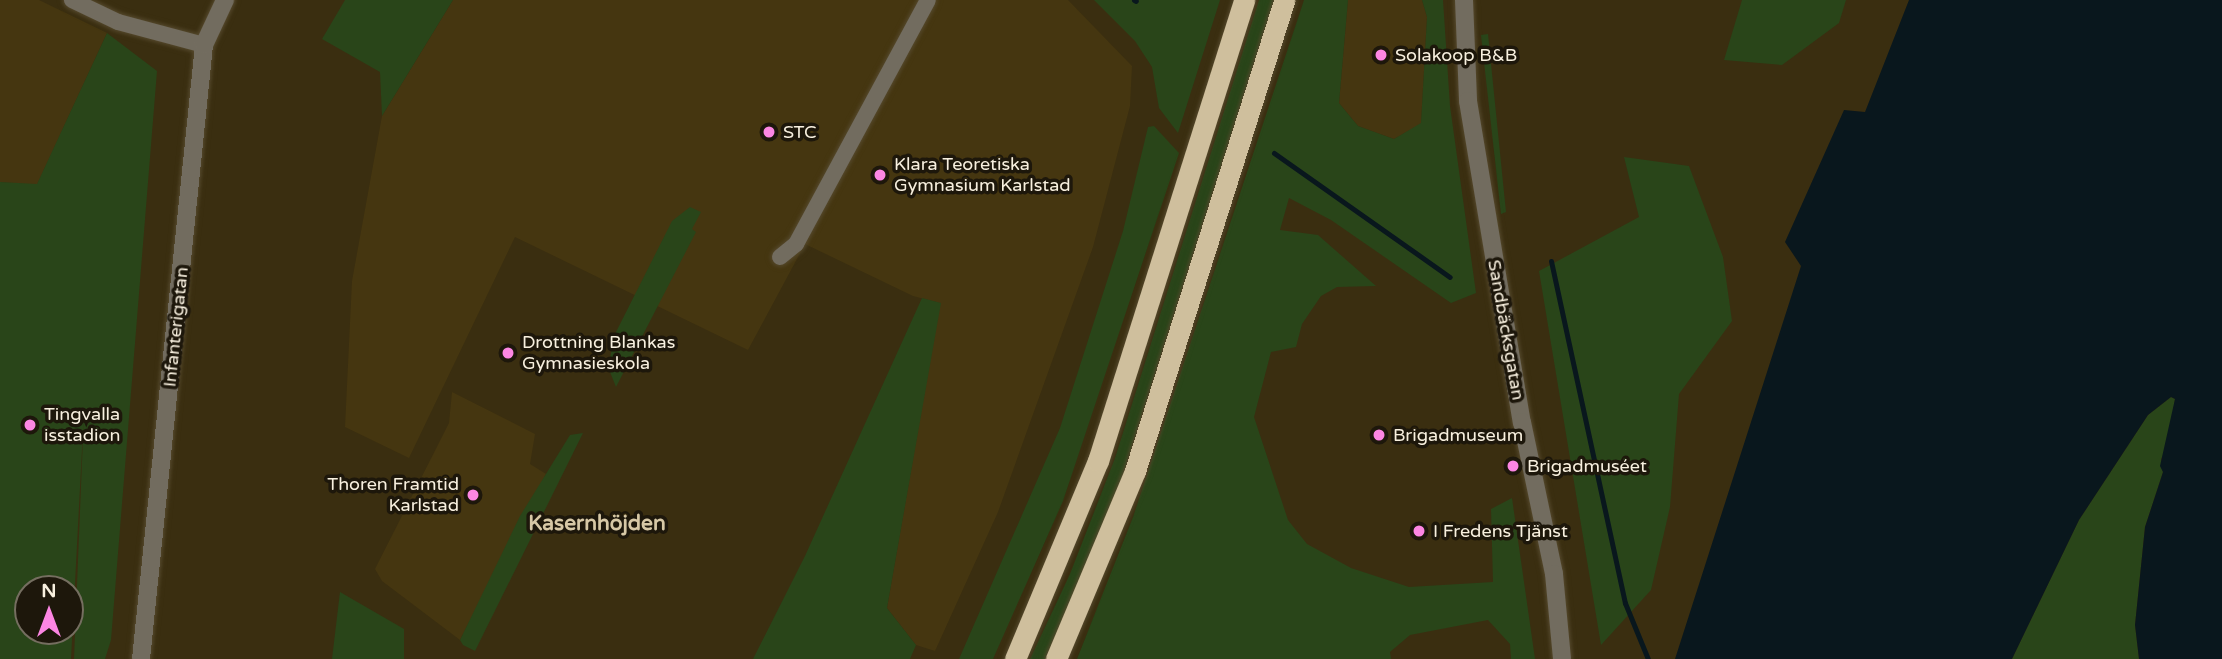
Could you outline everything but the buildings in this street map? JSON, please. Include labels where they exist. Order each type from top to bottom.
[{"type":"highway","points":[[1015,659],[1098,461],[1244,0]]},
{"type":"highway","points":[[1056,659],[1135,471],[1284,0]]},
{"type":"street","points":[[72,0],[129,26],[204,45]]},
{"type":"street","name":"Infanterigatan","points":[[141,659],[204,45],[225,0]]},
{"type":"street","points":[[780,257],[796,244],[864,112],[928,0]]},
{"type":"street","name":"Sandbäcksgatan","points":[[1464,0],[1468,101],[1522,422],[1554,574],[1562,659]]},
{"type":"shaded area","points":[[0,0],[39,0],[107,33],[37,185],[0,182]]},
{"type":"shaded area","points":[[453,0],[1068,0],[1132,66],[1130,106],[1093,247],[998,512],[935,651],[916,645],[887,608],[940,303],[913,296],[805,244],[748,350],[515,237],[409,458],[345,427],[352,281],[382,116]]},
{"type":"shaded area","points":[[1348,0],[1422,0],[1427,17],[1421,124],[1394,139],[1358,126],[1339,103]]},
{"type":"shaded area","points":[[1909,0],[2222,0],[2222,659],[2139,659],[2135,625],[2145,527],[2163,472],[2160,466],[2175,399],[2171,397],[2148,415],[2079,520],[2012,659],[1675,659],[1801,266],[1785,242],[1844,110],[1865,112]]},
{"type":"shaded area","name":"Thoren Framtid Karlstad","points":[[452,392],[535,434],[530,464],[546,474],[460,640],[382,581],[375,569],[449,423]]},
{"type":"green space","points":[[345,0],[453,0],[382,116],[380,72],[322,39]]},
{"type":"green space","points":[[1094,0],[1220,0],[1178,133],[1159,108],[1152,67],[1135,41]]},
{"type":"green space","points":[[1259,0],[1274,0],[1116,496],[1045,659],[1030,659],[1070,574],[1115,458]]},
{"type":"green space","points":[[1304,0],[1348,0],[1339,103],[1358,126],[1394,139],[1421,123],[1427,17],[1422,0],[1443,0],[1450,106],[1476,293],[1451,303],[1331,220],[1289,198],[1280,230],[1318,235],[1376,286],[1337,287],[1321,296],[1302,324],[1296,347],[1271,352],[1254,417],[1288,520],[1307,544],[1351,568],[1409,587],[1493,582],[1491,509],[1512,498],[1535,659],[1511,659],[1510,644],[1488,620],[1410,635],[1390,652],[1391,659],[1077,659],[1133,517]]},
{"type":"green space","points":[[1742,0],[1846,0],[1839,23],[1782,65],[1724,60]]},
{"type":"green space","points":[[107,33],[157,71],[111,640],[105,659],[74,659],[75,645],[84,645],[84,575],[77,575],[84,412],[75,575],[14,575],[14,645],[72,645],[71,659],[0,659],[0,182],[37,184]]},
{"type":"green space","points":[[1488,34],[1506,212],[1501,214],[1481,35]]},
{"type":"green space","points":[[1154,126],[1179,153],[1063,501],[993,659],[959,659],[1060,428],[1123,231],[1148,127]]},
{"type":"green space","points":[[1624,157],[1689,166],[1723,257],[1732,321],[1679,394],[1670,507],[1651,590],[1601,645],[1539,271],[1639,217]]},
{"type":"green space","points":[[690,207],[701,212],[692,229],[696,232],[616,387],[608,367],[615,334],[672,221]]},
{"type":"green space","points":[[922,298],[941,303],[887,608],[916,645],[910,659],[753,659],[805,556]]},
{"type":"green space","points":[[2171,397],[2175,399],[2168,446],[2161,459],[2163,472],[2145,527],[2135,625],[2139,659],[2012,659],[2079,520],[2148,415]]},
{"type":"green space","points":[[583,433],[475,651],[463,645],[460,640],[520,516],[570,435]]},
{"type":"green space","points":[[340,592],[404,629],[404,659],[332,659]]},
{"type":"waterway","points":[[1274,153],[1450,277]]},
{"type":"waterway","points":[[1551,261],[1625,603],[1648,659]]},
{"type":"place","name":"Solakoop B&B","points":[[1381,55]]},
{"type":"place","name":"STC","points":[[769,132]]},
{"type":"place","name":"Klara Teoretiska Gymnasium Karlstad","points":[[880,175]]},
{"type":"place","name":"Drottning Blankas Gymnasieskola","points":[[508,353]]},
{"type":"place","name":"Tingvalla isstadion","points":[[30,425]]},
{"type":"place","name":"Brigadmuseum","points":[[1379,435]]},
{"type":"place","name":"Brigadmuséet","points":[[1513,466]]},
{"type":"place","name":"Thoren Framtid Karlstad","points":[[473,495]]},
{"type":"place","name":"I Fredens Tjänst","points":[[1419,531]]},
{"type":"district","name":"Kasernhöjden","points":[[597,524]]}]
